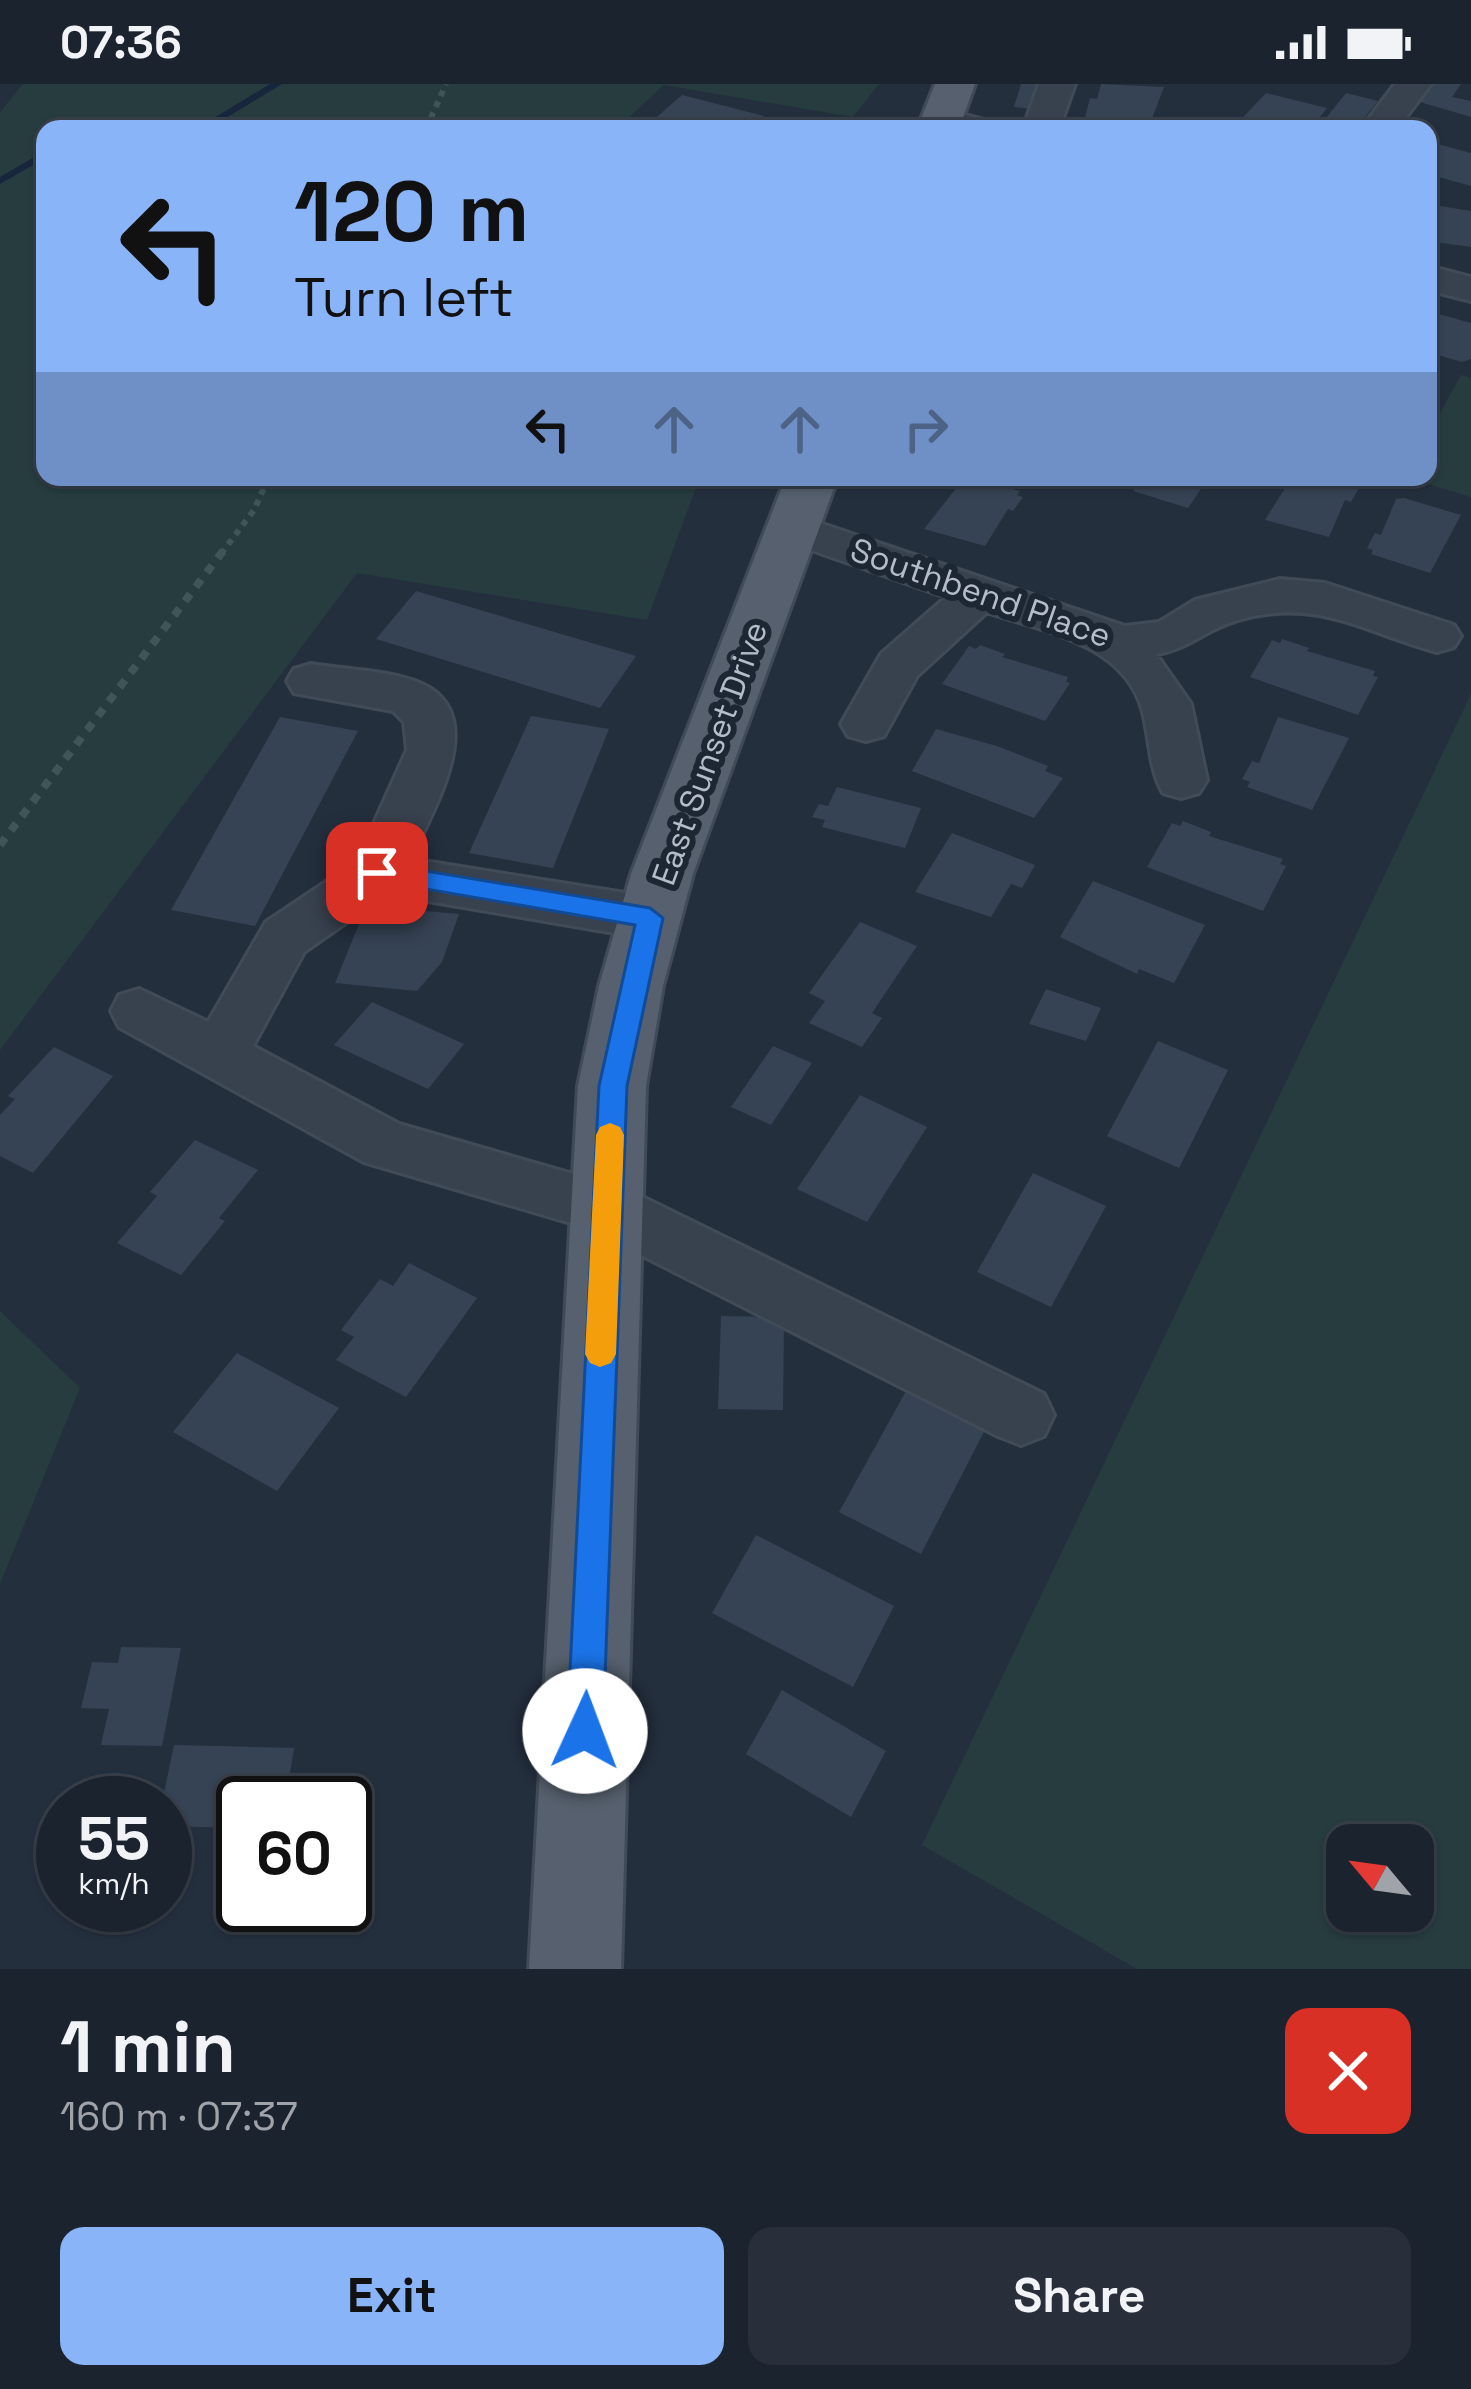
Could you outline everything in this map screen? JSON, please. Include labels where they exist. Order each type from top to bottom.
[{"type":"main road","name":"East Sunset Drive","points":[[575,1969],[613,1086],[650,918],[802,502]]},
{"type":"street","points":[[1044,120],[1057,84]]},
{"type":"street","points":[[1386,120],[1413,84]]},
{"type":"street","points":[[1437,280],[1471,289]]},
{"type":"street","name":"Southbend Place","points":[[802,502],[980,592],[1147,639]]},
{"type":"street","points":[[866,724],[898,666],[980,592]]},
{"type":"street","points":[[1181,780],[1147,639],[1211,611],[1280,594],[1324,598],[1437,636]]},
{"type":"street","points":[[219,1054],[284,937],[377,873],[432,750],[428,716],[408,697],[311,680]]},
{"type":"street","points":[[377,873],[650,918]]},
{"type":"street","points":[[139,1010],[385,1145],[606,1208],[1021,1415]]},
{"type":"path","points":[[430,120],[446,84]]},
{"type":"path","points":[[0,845],[254,510],[265,486]]},
{"type":"green space","points":[[23,84],[879,84],[853,117],[664,85],[626,120],[36,120],[36,486],[697,486],[647,620],[357,573],[0,1050],[0,112]]},
{"type":"green space","points":[[1461,375],[1471,378],[1471,497],[1434,486],[1437,419]]},
{"type":"green space","points":[[1471,694],[1471,1969],[1137,1969],[922,1845]]},
{"type":"green space","points":[[0,1311],[80,1388],[0,1584]]},
{"type":"building","points":[[1021,84],[1050,84],[1042,110],[1014,107]]},
{"type":"building","points":[[1101,84],[1164,87],[1151,120],[1084,120],[1090,98],[1097,99]]},
{"type":"building","points":[[1424,84],[1461,84],[1452,97],[1471,101],[1471,117],[1413,100]]},
{"type":"building","points":[[1266,93],[1327,108],[1318,120],[1240,120]]},
{"type":"building","points":[[1346,93],[1378,101],[1363,120],[1326,118]]},
{"type":"building","points":[[682,95],[764,116],[760,120],[653,120]]},
{"type":"building","points":[[1437,144],[1471,153],[1471,186],[1437,177]]},
{"type":"building","points":[[1437,205],[1471,211],[1471,247],[1437,242]]},
{"type":"building","points":[[1437,314],[1471,323],[1471,359],[1462,362],[1437,355]]},
{"type":"building","points":[[958,486],[1000,486],[1020,491],[1017,495],[1023,497],[1013,511],[1008,509],[985,546],[924,529]]},
{"type":"building","points":[[1203,486],[1188,508],[1133,491],[1136,487]]},
{"type":"building","points":[[1286,486],[1359,488],[1351,502],[1345,500],[1329,537],[1265,520]]},
{"type":"building","points":[[1396,499],[1461,515],[1430,573],[1371,554],[1373,550],[1367,548],[1375,533],[1381,535]]},
{"type":"building","points":[[416,591],[636,656],[600,708],[376,639]]},
{"type":"building","points":[[1282,639],[1375,671],[1373,676],[1378,677],[1358,715],[1250,677],[1272,640],[1280,643]]},
{"type":"building","points":[[980,645],[1005,654],[1002,657],[1068,677],[1070,683],[1045,721],[942,684],[969,646],[976,649]]},
{"type":"building","points":[[531,716],[609,729],[553,868],[469,853]]},
{"type":"building","points":[[280,717],[358,731],[255,926],[171,910]]},
{"type":"building","points":[[1278,717],[1349,738],[1312,810],[1247,787],[1250,782],[1242,779],[1252,761],[1259,763]]},
{"type":"building","points":[[936,729],[997,746],[1048,766],[1045,771],[1063,778],[1034,818],[912,771]]},
{"type":"building","points":[[837,787],[921,808],[905,848],[822,827],[825,820],[812,817],[819,804],[828,806]]},
{"type":"building","points":[[1183,821],[1211,832],[1209,836],[1283,859],[1280,864],[1286,866],[1263,911],[1147,867],[1172,823],[1180,826]]},
{"type":"building","points":[[952,833],[1035,865],[1022,888],[1011,884],[991,917],[915,892]]},
{"type":"building","points":[[1093,881],[1205,925],[1174,983],[1139,969],[1137,974],[1060,937]]},
{"type":"building","points":[[381,907],[459,914],[442,962],[417,991],[335,983],[361,919],[376,921]]},
{"type":"building","points":[[860,922],[917,946],[872,1013],[882,1018],[862,1047],[809,1023],[825,1001],[809,993]]},
{"type":"building","points":[[1046,989],[1101,1008],[1086,1041],[1029,1024]]},
{"type":"building","points":[[372,1002],[464,1044],[428,1089],[334,1045]]},
{"type":"building","points":[[1158,1041],[1228,1070],[1179,1168],[1107,1136]]},
{"type":"building","points":[[773,1046],[812,1063],[771,1125],[731,1107]]},
{"type":"building","points":[[54,1047],[113,1076],[33,1173],[0,1156],[0,1115],[15,1099],[8,1096]]},
{"type":"building","points":[[860,1095],[927,1127],[867,1222],[797,1189]]},
{"type":"building","points":[[195,1140],[258,1170],[181,1275],[117,1243],[157,1196],[150,1192]]},
{"type":"building","points":[[1033,1173],[1106,1206],[1051,1307],[977,1272]]},
{"type":"building","points":[[409,1263],[477,1298],[406,1397],[336,1360],[354,1337],[341,1330],[380,1279],[393,1286]]},
{"type":"building","points":[[721,1316],[784,1317],[783,1410],[718,1409]]},
{"type":"building","points":[[237,1353],[339,1408],[277,1491],[173,1432]]},
{"type":"building","points":[[906,1391],[985,1430],[921,1554],[839,1512]]},
{"type":"building","points":[[756,1535],[894,1606],[853,1687],[712,1613]]},
{"type":"building","points":[[121,1647],[181,1648],[162,1746],[101,1745],[109,1709],[81,1708],[92,1662],[118,1663]]},
{"type":"building","points":[[782,1690],[886,1751],[851,1817],[746,1754]]},
{"type":"building","points":[[174,1745],[294,1748],[290,1773],[301,1774],[216,1776],[216,1827],[192,1827],[192,1776],[168,1776]]},
{"type":"waterway","points":[[218,120],[277,84]]},
{"type":"waterway","points":[[0,181],[36,159]]},
{"type":"slow traffic","points":[[600,1354],[610,1135]]},
{"type":"route","points":[[377,873],[650,918],[613,1086],[585,1731]]}]
